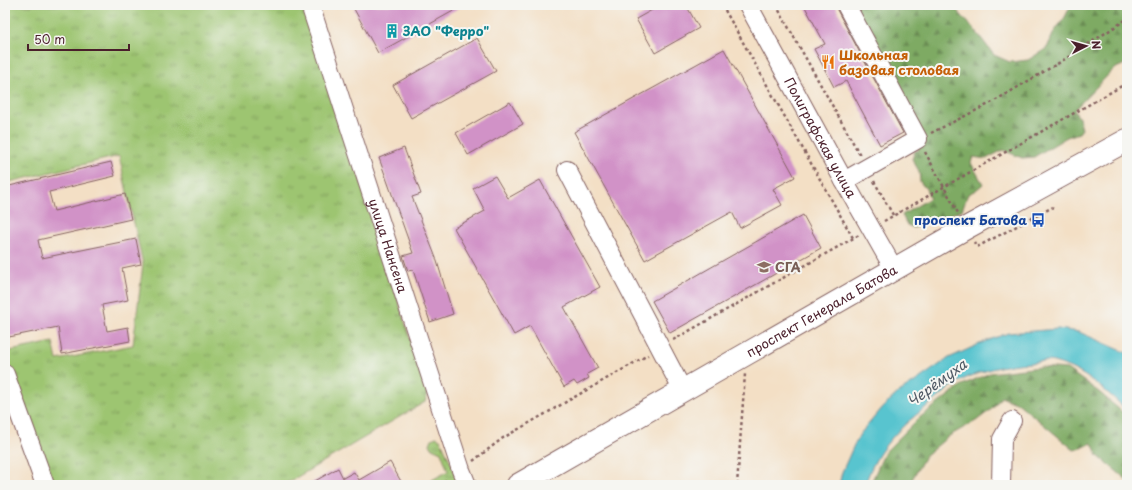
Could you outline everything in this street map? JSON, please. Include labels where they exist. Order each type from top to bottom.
[{"type":"main road","name":"проспект Генерала Батова","points":[[518,485],[966,228],[1127,140]]},
{"type":"street","name":"улица Нансена","points":[[310,5],[464,478]]},
{"type":"street","name":"Полиграфская улица","points":[[748,5],[894,270]]},
{"type":"street","points":[[844,181],[918,139],[846,5]]},
{"type":"street","points":[[567,170],[683,391]]},
{"type":"street","points":[[5,374],[45,485]]},
{"type":"street","points":[[1001,485],[1002,439],[1012,421]]},
{"type":"path","points":[[722,5],[854,238]]},
{"type":"path","points":[[776,5],[893,215]]},
{"type":"path","points":[[918,139],[991,103],[1062,61],[1127,18]]},
{"type":"path","points":[[439,485],[464,478],[503,438],[1127,83]]},
{"type":"path","points":[[737,485],[747,354]]},
{"type":"green space","points":[[5,5],[306,5],[427,393],[425,402],[287,483],[288,485],[52,485],[5,352],[53,342],[57,360],[133,345],[143,264],[119,156],[5,183]]},
{"type":"green space","points":[[842,5],[952,5],[975,30],[994,55],[1010,62],[1028,60],[1047,48],[1054,32],[1065,17],[1071,5],[1127,5],[1127,63],[1114,69],[1074,110],[1079,118],[1082,129],[1079,133],[1067,137],[1034,157],[1022,158],[1003,150],[986,159],[973,157],[971,163],[983,184],[968,194],[962,210],[914,228],[907,225],[902,215],[930,198],[926,189],[920,182],[919,171],[912,159],[915,151],[919,150]]},
{"type":"green space","points":[[1040,367],[1067,369],[1099,392],[1127,416],[1127,480],[1098,456],[1092,443],[1074,450],[1019,404],[1001,397],[993,408],[976,421],[949,436],[925,456],[909,485],[870,485],[885,452],[919,418],[962,385],[990,373]]},
{"type":"green space","points":[[436,437],[440,439],[459,485],[423,485],[448,471],[441,452],[432,448],[430,444],[432,439]]},
{"type":"water","name":"Черёмуха","points":[[1058,329],[1079,332],[1127,353],[1127,410],[1102,388],[1084,375],[1054,362],[1042,361],[995,368],[970,376],[955,384],[915,416],[885,446],[870,471],[865,485],[839,485],[842,472],[860,434],[883,407],[899,392],[949,358],[984,342],[1008,333]]},
{"type":"building","name":"ЗАО \"Ферро\"","points":[[360,5],[464,5],[378,53],[354,9]]},
{"type":"building","points":[[661,5],[686,5],[699,28],[655,53],[636,19]]},
{"type":"building","points":[[804,5],[836,5],[837,10],[903,133],[880,145],[846,81],[834,87],[814,49],[825,44]]},
{"type":"building","points":[[477,38],[496,71],[411,118],[393,85]]},
{"type":"building","points":[[724,49],[795,177],[773,189],[782,205],[740,228],[732,212],[645,260],[574,132]]},
{"type":"building","points":[[510,102],[523,124],[468,155],[456,133]]},
{"type":"building","points":[[404,148],[421,194],[412,197],[436,258],[453,314],[430,322],[413,270],[408,271],[403,256],[413,253],[379,158]]},
{"type":"building","points":[[111,162],[115,176],[49,192],[54,211],[125,194],[131,219],[38,240],[42,258],[136,239],[141,264],[122,268],[128,300],[102,305],[107,331],[128,327],[130,341],[62,354],[58,327],[9,337],[5,319],[5,187]]},
{"type":"building","points":[[495,176],[508,198],[540,180],[600,287],[564,307],[598,368],[587,374],[589,378],[577,385],[574,381],[564,387],[530,326],[514,335],[454,228],[485,211],[473,188]]},
{"type":"building","points":[[803,215],[821,248],[670,333],[652,301]]},
{"type":"building","points":[[390,462],[403,485],[308,485],[338,468],[343,478],[354,472],[359,480]]},
{"type":"place","name":"ЗАО \"Ферро\"","points":[[392,31]]},
{"type":"place","name":"Школьная базовая столовая","points":[[828,62]]},
{"type":"place","name":"проспект Батова","points":[[1038,220]]},
{"type":"place","name":"СГА","points":[[764,267]]}]
